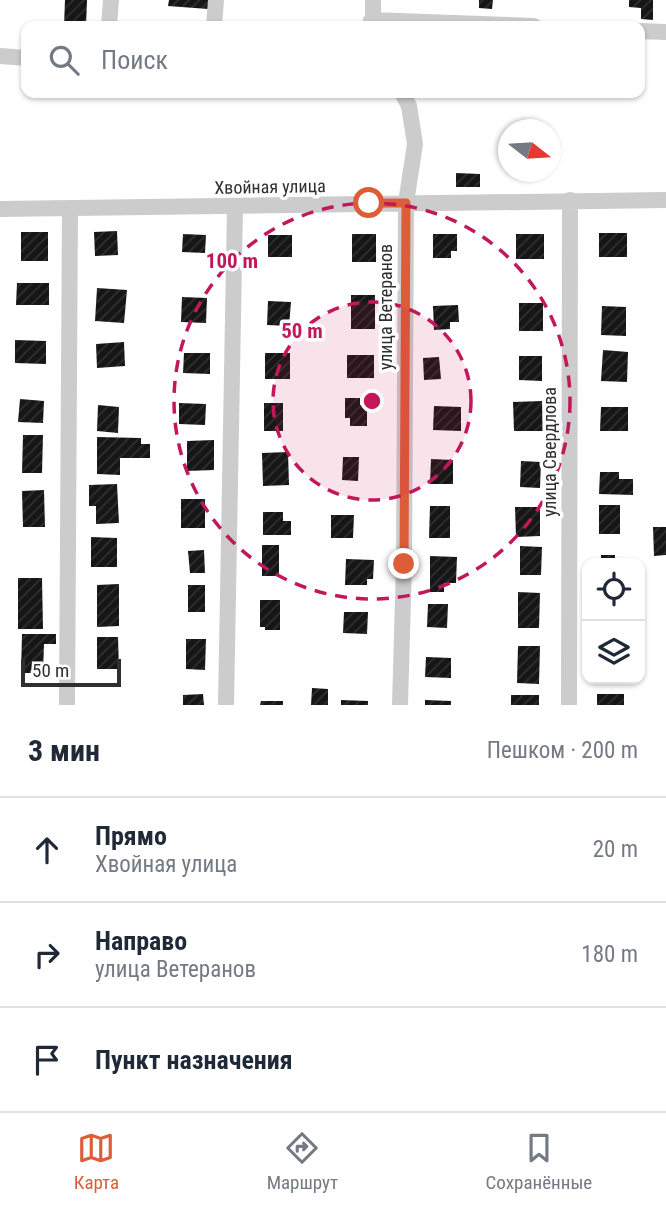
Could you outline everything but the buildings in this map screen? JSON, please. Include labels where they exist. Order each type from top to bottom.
[{"type":"street","points":[[109,21],[111,0]]},
{"type":"street","points":[[214,21],[216,0]]},
{"type":"street","points":[[370,21],[373,0]]},
{"type":"street","points":[[645,31],[666,32]]},
{"type":"street","points":[[0,57],[21,58]]},
{"type":"street","name":"улица Ветеранов","points":[[400,705],[404,551],[406,203],[415,144],[409,106],[405,98]]},
{"type":"street","name":"улица Свердлова","points":[[569,705],[570,200]]},
{"type":"street","name":"Хвойная улица","points":[[0,209],[666,200]]},
{"type":"street","points":[[226,705],[235,207]]},
{"type":"street","points":[[67,705],[70,208]]},
{"type":"route","points":[[369,203],[406,203],[404,564]]}]
